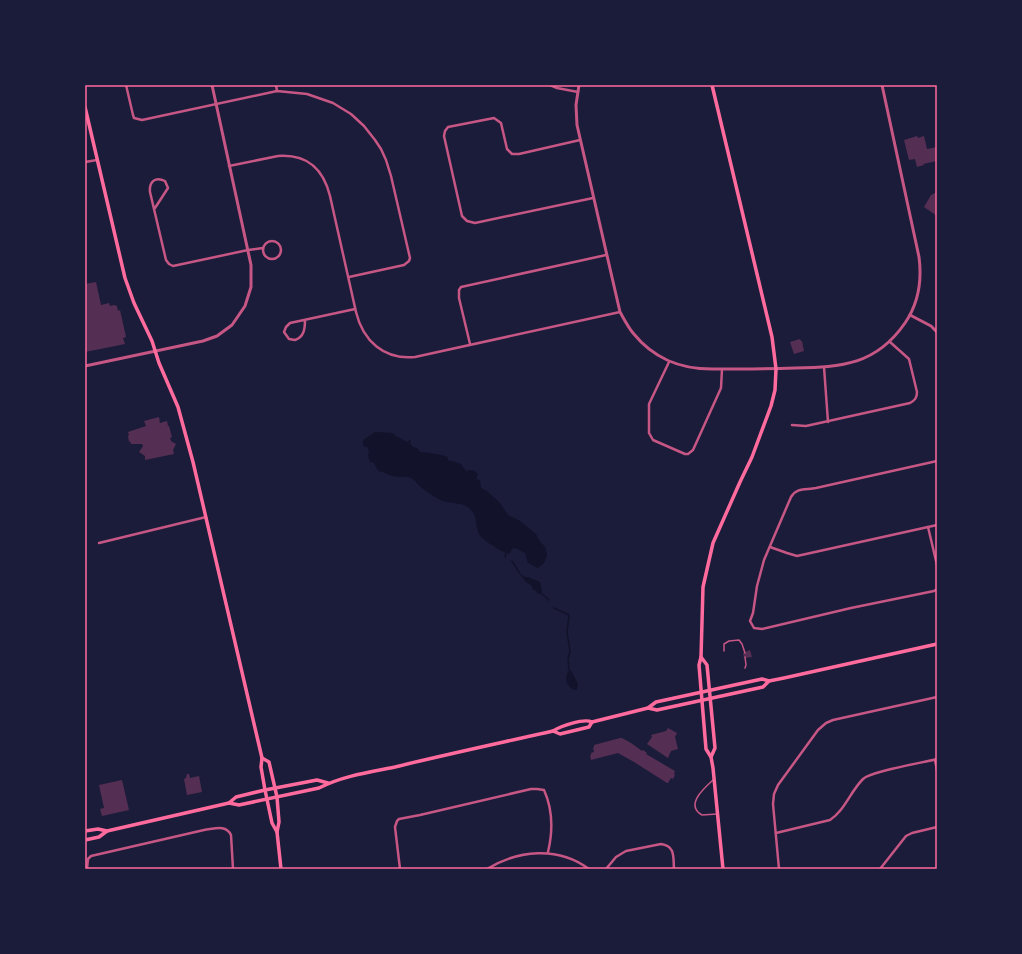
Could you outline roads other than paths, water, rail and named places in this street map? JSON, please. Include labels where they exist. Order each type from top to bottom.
[{"type":"main road","points":[[712,85],[772,337],[776,369],[775,390],[771,406],[752,457],[713,544],[703,587],[701,657],[699,665],[706,749],[711,757],[723,869]]},
{"type":"main road","points":[[85,107],[123,271],[134,304],[178,407],[206,517],[262,758],[261,768],[272,823],[277,832]]},
{"type":"main road","points":[[85,840],[99,837],[107,831],[229,803],[238,805],[319,788],[328,783],[456,752],[553,731],[559,727],[588,720],[592,722],[648,708],[656,702],[762,679],[769,681],[937,644]]},
{"type":"main road","points":[[701,657],[707,664],[710,691],[715,748],[711,757]]},
{"type":"main road","points":[[648,708],[657,710],[702,701],[763,687],[769,681]]},
{"type":"main road","points":[[553,731],[560,734],[589,727],[592,722]]},
{"type":"main road","points":[[262,758],[269,762],[276,788],[279,822],[277,832],[281,869]]},
{"type":"main road","points":[[229,803],[236,797],[265,790],[317,780],[328,783]]},
{"type":"main road","points":[[85,832],[98,829],[107,831]]},
{"type":"street","points":[[126,85],[133,115],[138,120],[146,120],[277,91],[302,92],[312,95],[340,107],[355,117],[369,131],[386,160],[410,258],[409,261],[402,266],[348,277]]},
{"type":"street","points":[[85,366],[210,339],[217,336],[232,325],[242,312],[250,292],[252,270],[212,85]]},
{"type":"street","points":[[276,85],[277,91]]},
{"type":"street","points":[[550,85],[557,88],[578,92]]},
{"type":"street","points":[[579,85],[576,113],[580,140],[620,312],[640,341],[651,351],[669,362],[687,368],[722,369],[824,367],[840,366],[855,362],[874,353],[890,342],[910,315],[916,302],[919,289],[919,257],[882,85]]},
{"type":"street","points":[[580,140],[519,154],[512,154],[507,149],[501,123],[494,118],[448,127],[444,136],[462,216],[469,222],[475,223],[593,198]]},
{"type":"street","points":[[229,166],[286,155],[299,157],[306,160],[316,168],[322,175],[329,188],[355,309],[361,327],[368,339],[379,348],[394,355],[415,357],[620,312]]},
{"type":"street","points":[[85,162],[97,160]]},
{"type":"street","points":[[155,208],[168,188],[165,181],[162,179],[154,180],[150,184],[150,192],[155,208],[166,260],[173,266],[263,248],[267,242],[272,241],[280,246],[281,252],[278,257],[270,259],[263,254],[263,248]]},
{"type":"street","points":[[470,344],[458,298],[461,286],[606,255]]},
{"type":"street","points":[[305,320],[305,328],[301,336],[295,340],[288,339],[284,332],[288,325],[305,320],[355,309]]},
{"type":"street","points":[[910,315],[931,326],[937,332]]},
{"type":"street","points":[[792,425],[806,426],[828,422],[910,403],[916,399],[917,392],[909,359],[890,342]]},
{"type":"street","points":[[669,362],[649,404],[650,435],[653,440],[685,454],[691,453],[693,450],[720,391],[722,369]]},
{"type":"street","points":[[824,367],[828,422]]},
{"type":"street","points":[[937,461],[807,490],[803,489],[796,491],[791,497],[760,573],[753,613],[750,618],[752,626],[758,629],[937,590]]},
{"type":"street","points":[[99,544],[206,517]]},
{"type":"street","points":[[770,546],[787,554],[798,556],[937,525]]},
{"type":"street","points":[[928,527],[937,565]]},
{"type":"street","points":[[779,869],[773,801],[776,790],[818,730],[833,720],[937,697]]},
{"type":"street","points":[[776,833],[830,820],[837,815],[859,784],[868,776],[936,759],[937,770]]},
{"type":"street","points":[[400,869],[395,827],[396,820],[531,789],[544,790],[547,798],[551,813],[552,829],[548,852]]},
{"type":"street","points":[[880,869],[906,836],[912,833],[937,827]]},
{"type":"street","points":[[87,869],[88,859],[91,856],[204,830],[224,828],[229,831],[231,835],[233,869]]},
{"type":"street","points":[[606,869],[616,858],[626,851],[661,844],[667,845],[671,848],[673,853],[674,869]]},
{"type":"street","points":[[487,869],[507,859],[527,854],[548,852],[576,860],[589,869]]},
{"type":"lane","points":[[724,651],[724,644],[729,641],[739,640],[742,644],[744,653]]},
{"type":"lane","points":[[745,657],[745,668]]},
{"type":"lane","points":[[714,779],[703,788],[694,806],[702,815],[717,814]]},
{"type":"waterway","points":[[505,557],[506,553]]},
{"type":"waterway","points":[[512,561],[519,572]]},
{"type":"waterway","points":[[541,593],[549,600]]},
{"type":"waterway","points":[[554,608],[569,615],[567,632],[570,651],[568,659],[569,670]]}]
